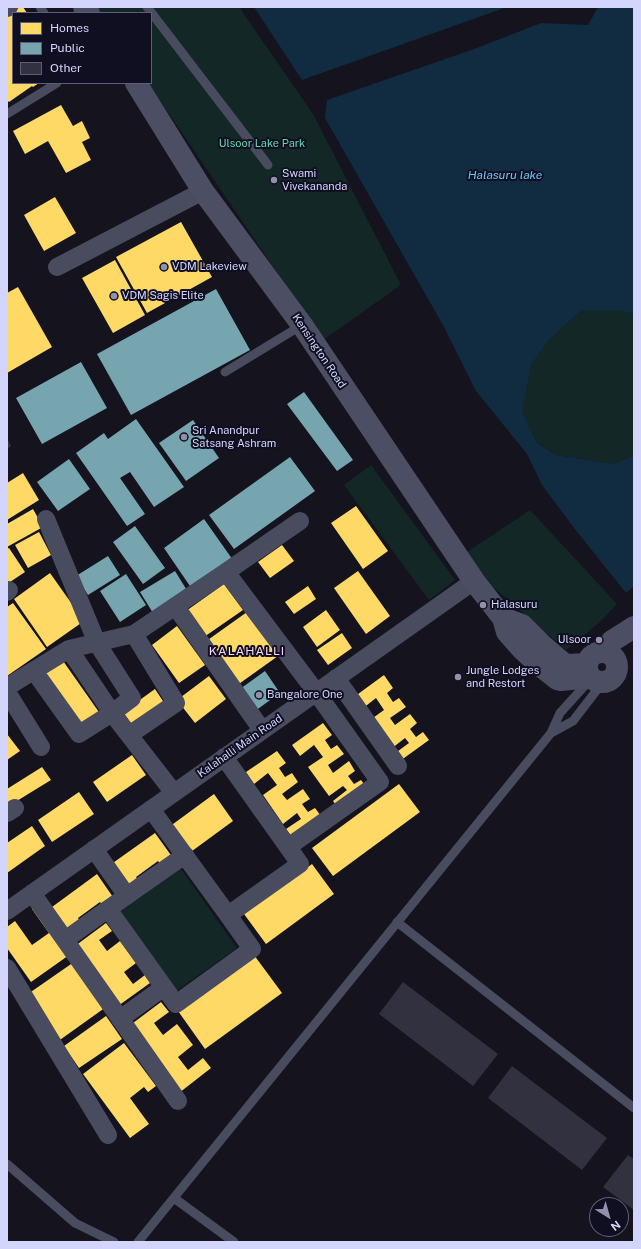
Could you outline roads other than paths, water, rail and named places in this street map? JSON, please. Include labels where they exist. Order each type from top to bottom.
[{"type":"main road","name":"Kensington Road","points":[[137,84],[203,191],[302,325],[474,581],[503,618],[507,632],[522,649],[557,679],[561,680],[597,675]]},
{"type":"main road","points":[[634,627],[612,641],[604,652],[599,652],[591,656],[597,675],[634,659]]},
{"type":"street","points":[[57,267],[203,191]]},
{"type":"street","points":[[34,671],[79,734],[132,698],[97,643],[46,519]]},
{"type":"street","points":[[7,687],[69,649],[134,634],[176,607],[300,521]]},
{"type":"street","points":[[226,572],[316,692],[380,782],[288,847]]},
{"type":"street","name":"Kalahalli Main Road","points":[[7,911],[474,581]]},
{"type":"street","points":[[176,607],[262,730]]},
{"type":"street","points":[[130,735],[176,703],[134,634]]},
{"type":"street","points":[[69,649],[112,713],[174,793]]},
{"type":"street","points":[[336,678],[398,766]]},
{"type":"street","points":[[7,692],[41,747]]},
{"type":"street","points":[[224,757],[300,864],[228,915]]},
{"type":"street","points":[[108,909],[176,1004],[252,949],[151,809]]},
{"type":"street","points":[[94,849],[127,896]]},
{"type":"street","points":[[65,940],[185,855]]},
{"type":"street","points":[[32,893],[178,1101]]},
{"type":"street","points":[[7,968],[108,1135]]},
{"type":"street","points":[[120,1019],[164,987]]},
{"type":"lane","points":[[152,14],[268,165]]},
{"type":"lane","points":[[7,114],[55,84]]},
{"type":"lane","points":[[225,372],[302,325]]},
{"type":"lane","points":[[551,732],[573,721],[597,675]]},
{"type":"lane","points":[[138,1242],[551,732],[560,713],[597,675]]},
{"type":"lane","points":[[397,922],[634,1108]]},
{"type":"lane","points":[[7,1164],[75,1223],[114,1242]]},
{"type":"lane","points":[[174,1198],[234,1242]]},
{"type":"water","points":[[254,7],[507,7],[302,80]]},
{"type":"water","name":"Halasuru lake","points":[[598,7],[634,7],[634,314],[617,310],[582,310],[548,341],[531,365],[522,412],[537,443],[556,455],[614,464],[634,455],[634,586],[626,593],[542,485],[527,454],[476,391],[444,327],[325,118],[327,100],[474,49],[541,23],[588,25]]},
{"type":"place","name":"Swami Vivekananda","points":[[274,180]]},
{"type":"place","name":"VDM Lakeview","points":[[164,267]]},
{"type":"place","name":"VDM Sagis Elite","points":[[114,296]]},
{"type":"place","name":"Sri Anandpur Satsang Ashram","points":[[184,437]]},
{"type":"place","name":"Halasuru","points":[[483,605]]},
{"type":"place","name":"Ulsoor","points":[[599,640]]},
{"type":"place","name":"Jungle Lodges and Restort","points":[[458,677]]},
{"type":"place","name":"Bangalore One","points":[[259,695]]},
{"type":"district","name":"KALAHALLI","points":[[247,651]]},
{"type":"park label","name":"Ulsoor Lake Park","points":[[262,144]]}]
